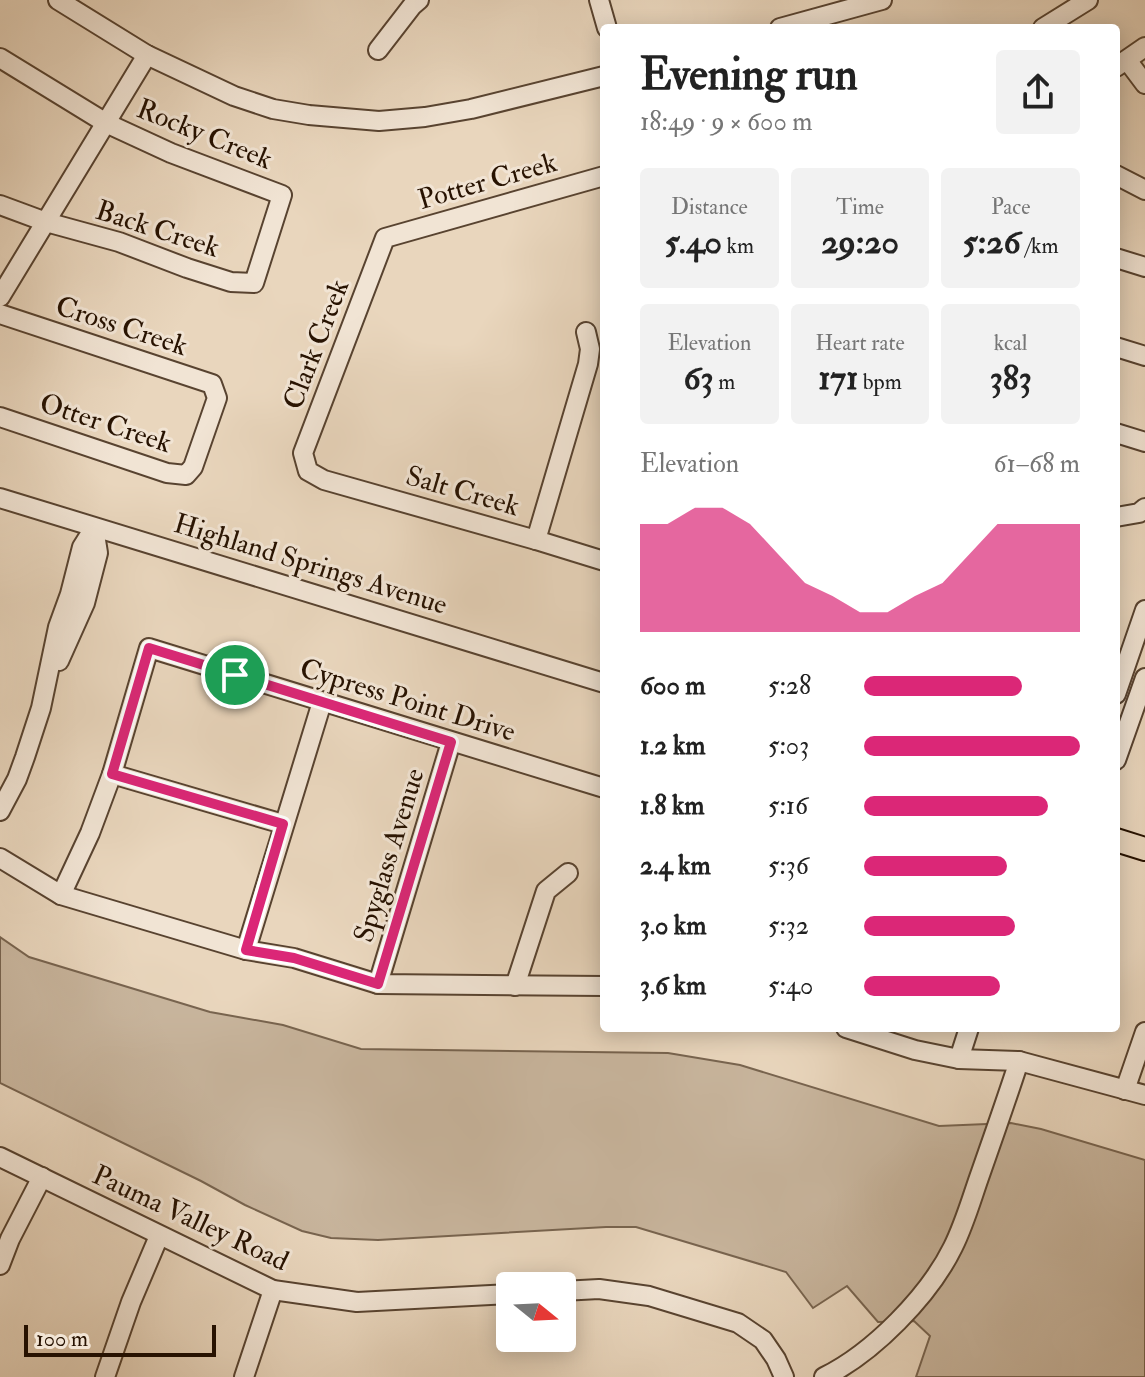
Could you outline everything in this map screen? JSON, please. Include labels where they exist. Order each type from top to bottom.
[{"type":"main road","points":[[1120,841],[1145,849]]},
{"type":"street","points":[[58,0],[147,55],[234,96],[273,109],[309,115],[379,121],[425,117],[471,109],[600,77]]},
{"type":"street","points":[[378,50],[419,0]]},
{"type":"street","points":[[599,0],[606,24]]},
{"type":"street","points":[[795,24],[882,0]]},
{"type":"street","points":[[1049,24],[1088,0]]},
{"type":"street","points":[[1145,47],[1122,64],[1145,84]]},
{"type":"street","points":[[0,297],[147,55]]},
{"type":"street","name":"Rocky Creek","points":[[0,58],[106,123],[171,153],[282,195],[254,283]]},
{"type":"street","name":"Potter Creek","points":[[385,238],[600,177]]},
{"type":"street","points":[[1120,177],[1145,190]]},
{"type":"street","name":"Back Creek","points":[[0,205],[46,222],[119,242],[231,282],[254,283]]},
{"type":"street","name":"Clark Creek","points":[[308,471],[303,453],[385,238]]},
{"type":"street","points":[[1120,259],[1145,267]]},
{"type":"street","name":"Cross Creek","points":[[0,314],[212,384],[217,398],[193,467]]},
{"type":"street","points":[[536,540],[588,364],[590,349],[586,332]]},
{"type":"street","points":[[1120,348],[1145,356]]},
{"type":"street","name":"Otter Creek","points":[[0,417],[167,473],[186,475],[193,467]]},
{"type":"street","points":[[1120,434],[1145,442]]},
{"type":"street","name":"Salt Creek","points":[[308,471],[324,480],[600,560]]},
{"type":"street","name":"Highland Springs Avenue","points":[[0,498],[600,682]]},
{"type":"street","points":[[1120,516],[1139,513],[1145,508]]},
{"type":"street","points":[[0,811],[17,779],[41,708],[82,547],[94,528]]},
{"type":"street","points":[[66,619],[85,603],[98,553],[94,528]]},
{"type":"street","points":[[1120,682],[1145,610]]},
{"type":"street","name":"Cypress Point Drive","points":[[112,774],[149,648],[600,787]]},
{"type":"street","points":[[1120,749],[1145,678]]},
{"type":"street","points":[[246,950],[322,702]]},
{"type":"street","name":"Spyglass Avenue","points":[[378,984],[451,742]]},
{"type":"street","points":[[61,895],[90,833],[112,774],[283,824]]},
{"type":"street","points":[[0,858],[61,895],[246,950],[294,958],[378,984],[600,986]]},
{"type":"street","points":[[515,986],[546,891],[568,873]]},
{"type":"street","points":[[859,1032],[915,1050],[959,1059],[1019,1061],[1145,1095]]},
{"type":"street","points":[[959,1059],[968,1032]]},
{"type":"street","points":[[1125,1090],[1145,1032]]},
{"type":"street","points":[[824,1377],[885,1335],[939,1271],[965,1219],[1019,1061]]},
{"type":"street","name":"Pauma Valley Road","points":[[0,1157],[273,1290],[357,1302],[496,1295]]},
{"type":"street","points":[[0,1265],[42,1177]]},
{"type":"street","points":[[105,1377],[131,1302],[159,1236]]},
{"type":"street","points":[[576,1290],[599,1289],[649,1296],[738,1323],[763,1340],[784,1377]]},
{"type":"street","points":[[244,1377],[273,1290]]},
{"type":"shaded area","points":[[0,937],[29,957],[210,1012],[283,1025],[361,1049],[668,1053],[740,1065],[939,1126],[1011,1123],[1145,1160],[1145,1377],[916,1377],[930,1336],[914,1321],[878,1322],[847,1286],[813,1308],[786,1272],[636,1227],[378,1240],[331,1238],[302,1231],[0,1083]]},
{"type":"route","points":[[149,648],[235,675],[451,742],[378,984],[294,958],[246,950],[283,824],[112,774],[149,648]]}]
